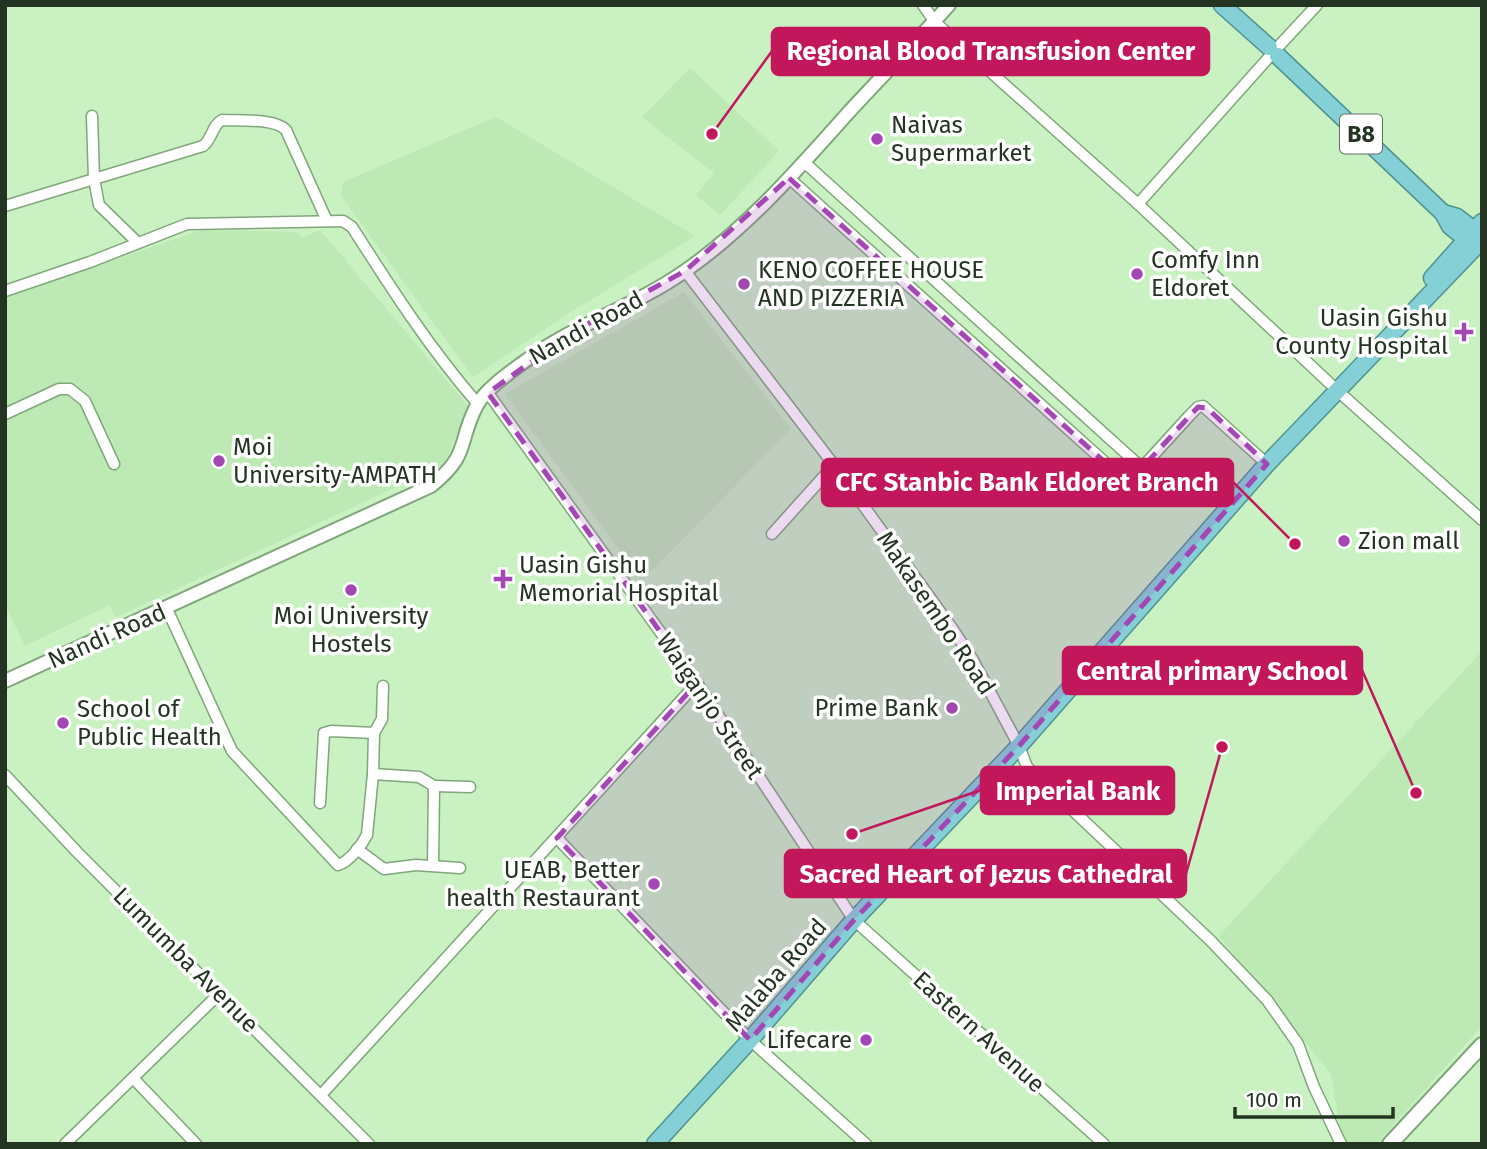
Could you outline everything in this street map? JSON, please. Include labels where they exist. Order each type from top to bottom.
[{"type":"highway","name":"B8","points":[[1222,5],[1443,213],[1450,226],[1477,236]]},
{"type":"highway","name":"Malaba Road","points":[[655,1144],[854,920],[1019,746],[1267,464],[1477,236]]},
{"type":"main road","points":[[1390,1144],[1482,1045]]},
{"type":"street","points":[[923,5],[935,22],[1138,204],[1333,393],[1482,520]]},
{"type":"street","name":"Nandi Road","points":[[5,681],[431,486],[457,461],[478,404],[488,393],[524,362],[571,333],[630,304],[685,271],[738,227],[789,178],[949,5]]},
{"type":"street","points":[[1138,204],[1317,5]]},
{"type":"street","points":[[92,116],[94,179],[99,205],[137,242]]},
{"type":"street","points":[[5,206],[203,146],[210,141],[215,127],[222,120],[273,122],[282,125],[286,130],[327,221]]},
{"type":"street","points":[[804,162],[1141,467]]},
{"type":"street","points":[[789,178],[1128,483],[1190,415],[1203,406],[1267,464]]},
{"type":"street","points":[[5,291],[194,222],[343,221],[352,227],[402,304],[454,377],[478,404]]},
{"type":"street","name":"Makasembo Road","points":[[685,271],[834,466],[952,628],[973,660],[1019,746],[1027,767],[1211,941],[1267,1000],[1298,1044],[1314,1087],[1341,1144]]},
{"type":"street","points":[[5,414],[59,389],[70,389],[85,401],[114,464]]},
{"type":"street","name":"Waiganjo Street","points":[[488,393],[697,684],[854,920]]},
{"type":"street","points":[[772,534],[834,466]]},
{"type":"street","points":[[167,609],[232,751],[338,865],[342,865],[367,835],[374,733],[382,719],[383,686]]},
{"type":"street","points":[[321,1094],[697,684]]},
{"type":"street","points":[[320,803],[324,733],[374,733]]},
{"type":"street","points":[[373,774],[419,777],[435,786],[470,788]]},
{"type":"street","name":"Lumumba Avenue","points":[[5,775],[77,852],[369,1144]]},
{"type":"street","points":[[433,865],[435,786]]},
{"type":"street","points":[[557,838],[750,1040],[866,1144]]},
{"type":"street","points":[[357,849],[384,869],[433,865],[460,868]]},
{"type":"street","name":"Eastern Avenue","points":[[854,920],[1104,1144]]},
{"type":"street","points":[[65,1144],[220,993]]},
{"type":"street","points":[[133,1078],[196,1144]]},
{"type":"highlighted area","points":[[789,178],[1128,483],[1198,407],[1207,408],[1267,464],[1019,746],[854,920],[750,1040],[557,838],[697,683],[488,393],[571,333],[685,271]]},
{"type":"shaded area","points":[[690,68],[779,151],[720,215],[696,195],[714,173],[642,117]]},
{"type":"shaded area","points":[[496,117],[695,236],[566,315],[473,377],[341,196],[343,182]]},
{"type":"shaded area","points":[[202,230],[298,232],[302,238],[320,230],[468,406],[444,465],[116,617],[109,605],[25,646],[5,605],[5,297]]},
{"type":"shaded area","points":[[684,292],[791,429],[642,581],[505,394]]},
{"type":"shaded area","points":[[1482,651],[1482,1026],[1376,1144],[1343,1144],[1331,1074],[1219,936]]},
{"type":"place","name":"Regional Blood Transfusion Center","points":[[712,134]]},
{"type":"place","name":"Naivas Supermarket","points":[[877,139]]},
{"type":"place","name":"Comfy Inn Eldoret","points":[[1137,274]]},
{"type":"place","name":"KENO COFFEE HOUSE AND PIZZERIA","points":[[744,284]]},
{"type":"place","name":"Uasin Gishu County Hospital","points":[[1464,332]]},
{"type":"place","name":"Moi University-AMPATH","points":[[219,461]]},
{"type":"place","name":"Zion mall","points":[[1344,541]]},
{"type":"place","name":"CFC Stanbic Bank Eldoret Branch","points":[[1295,544]]},
{"type":"place","name":"Uasin Gishu Memorial Hospital","points":[[503,579]]},
{"type":"place","name":"Moi University Hostels","points":[[351,590]]},
{"type":"place","name":"Prime Bank","points":[[952,708]]},
{"type":"place","name":"School of Public Health","points":[[63,723]]},
{"type":"place","name":"Sacred Heart of Jezus Cathedral","points":[[1222,747]]},
{"type":"place","name":"Central primary School","points":[[1416,793]]},
{"type":"place","name":"Imperial Bank","points":[[852,834]]},
{"type":"place","name":"UEAB, Better health Restaurant","points":[[654,884]]},
{"type":"place","name":"Lifecare","points":[[866,1040]]}]
